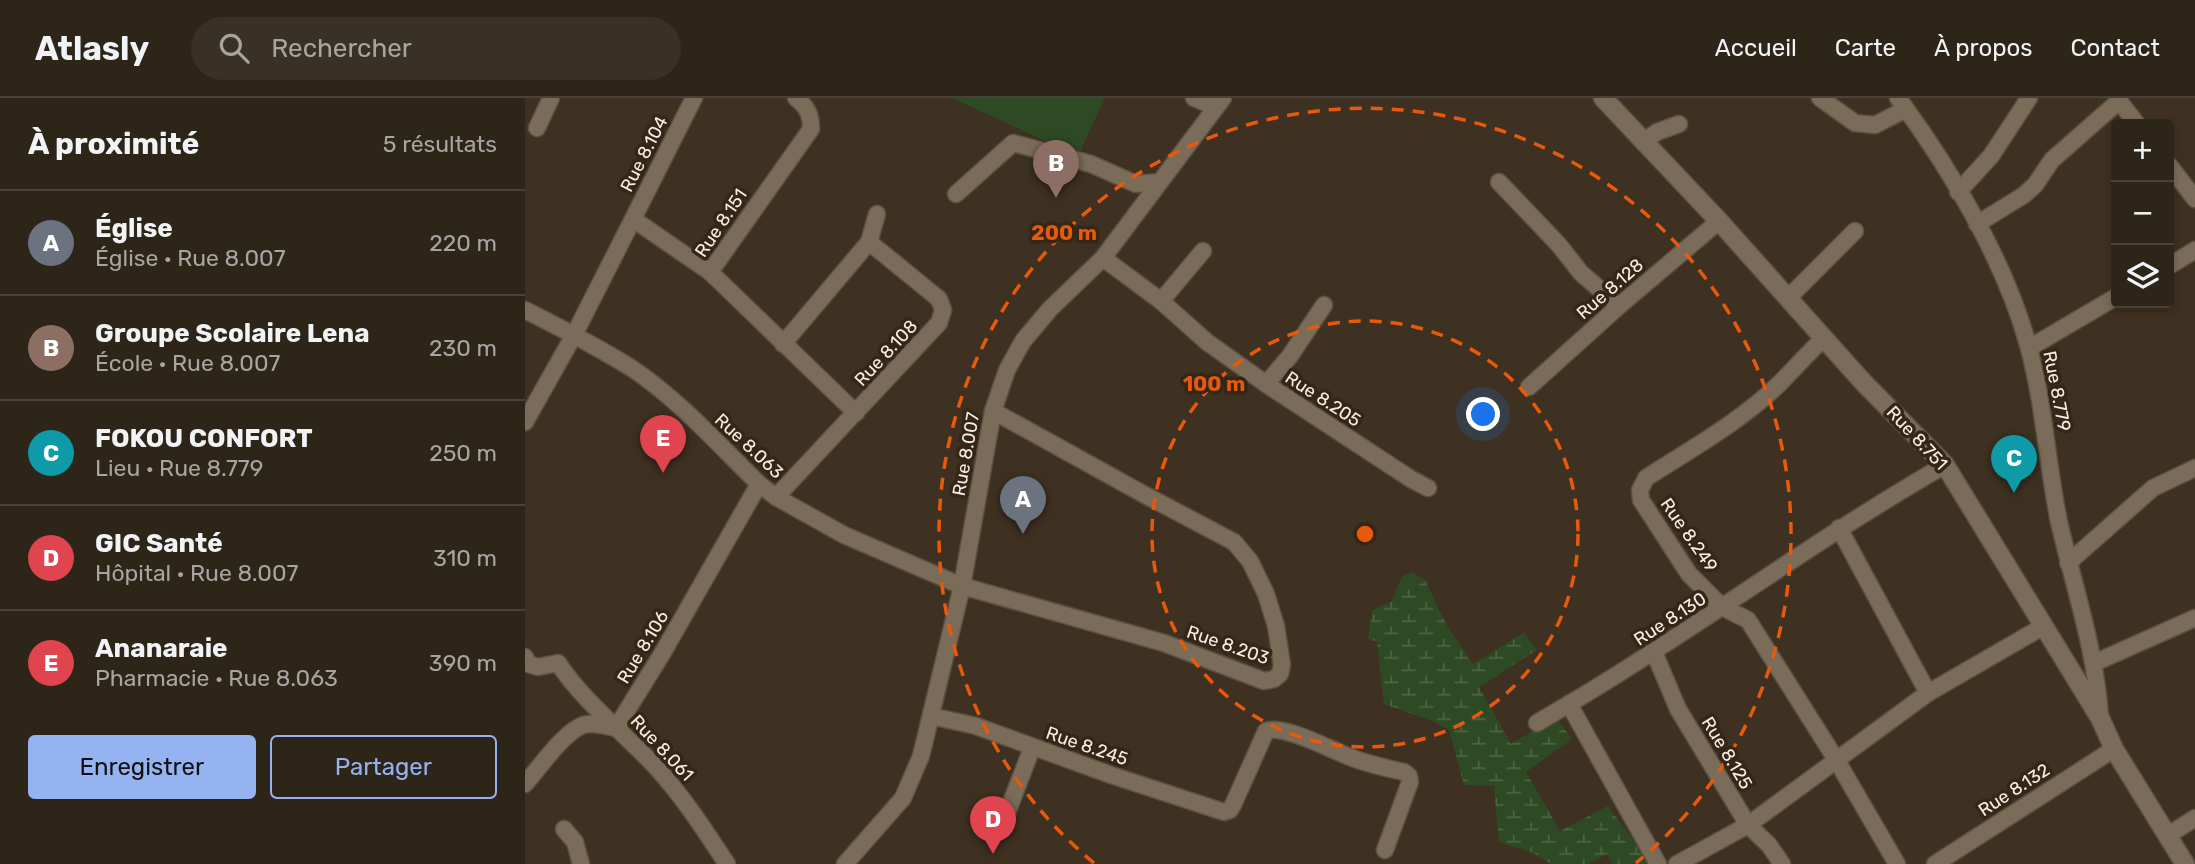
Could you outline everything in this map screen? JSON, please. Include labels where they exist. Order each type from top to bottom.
[{"type":"main road","name":"Rue 8.751","points":[[1603,98],[1719,221],[1863,382],[1944,465],[2100,719],[2115,749],[2185,864]]},
{"type":"street","points":[[537,128],[551,98]]},
{"type":"street","name":"Rue 8.104","points":[[694,98],[633,219],[709,272]]},
{"type":"street","name":"Rue 8.151","points":[[796,98],[805,106],[811,117],[811,128],[709,272],[856,413]]},
{"type":"street","points":[[1194,98],[1219,102]]},
{"type":"street","points":[[1820,98],[1855,123],[1875,125],[1902,103]]},
{"type":"street","points":[[1958,192],[1991,156],[2029,98]]},
{"type":"street","points":[[1977,224],[2024,195],[2035,185],[2052,160],[2121,99],[2134,119]]},
{"type":"street","name":"Rue 8.007","points":[[845,864],[904,798],[922,756],[962,586],[993,411],[1007,370],[1023,341],[1050,309],[1103,258],[1219,102]]},
{"type":"street","name":"Rue 8.779","points":[[1902,103],[1977,224],[2019,314],[2029,348],[2068,563],[2094,663],[2100,719]]},
{"type":"street","points":[[1643,142],[1657,132],[1679,124]]},
{"type":"street","points":[[956,194],[1013,143],[1091,164],[1136,184],[1159,182]]},
{"type":"street","points":[[2174,172],[2195,199]]},
{"type":"street","points":[[1499,182],[1559,245],[1592,285],[1619,306]]},
{"type":"street","points":[[783,344],[869,242],[877,214]]},
{"type":"street","points":[[525,422],[574,335],[633,219]]},
{"type":"street","name":"Rue 8.128","points":[[1529,387],[1719,221]]},
{"type":"street","points":[[1788,298],[1855,232]]},
{"type":"street","name":"Rue 8.108","points":[[776,497],[797,471],[856,413],[939,323],[943,310],[939,299],[869,242]]},
{"type":"street","points":[[2174,263],[2195,250]]},
{"type":"street","points":[[1161,301],[1203,251]]},
{"type":"street","name":"Rue 8.205","points":[[1103,258],[1161,301],[1207,342],[1266,384],[1428,488]]},
{"type":"street","points":[[2029,348],[2111,300]]},
{"type":"street","points":[[1266,384],[1290,356],[1324,305]]},
{"type":"street","name":"Rue 8.063","points":[[525,310],[633,370],[666,395],[776,497],[844,535],[962,586]]},
{"type":"street","name":"Rue 8.249","points":[[1824,338],[1779,384],[1723,429],[1646,478],[1640,490],[1641,500],[1683,565],[1722,607],[1748,620],[1837,761],[1896,864]]},
{"type":"street","name":"Rue 8.203","points":[[962,586],[1164,643],[1264,681],[1274,680],[1280,674],[1282,665],[1276,626],[1266,594],[1250,561],[1234,542],[993,411]]},
{"type":"street","name":"Rue 8.130","points":[[1537,723],[1654,652],[1839,528],[1944,465]]},
{"type":"street","points":[[2068,563],[2153,488],[2195,468]]},
{"type":"street","name":"Rue 8.106","points":[[616,728],[662,654],[759,484]]},
{"type":"street","points":[[1839,528],[1929,693]]},
{"type":"street","points":[[2094,663],[2195,618]]},
{"type":"street","points":[[1677,864],[1748,825],[1929,693],[2043,626]]},
{"type":"street","name":"Rue 8.125","points":[[1654,652],[1678,709],[1748,825],[1769,845],[1782,864]]},
{"type":"street","name":"Rue 8.061","points":[[525,657],[528,664],[538,667],[558,663],[588,701],[654,765],[691,808],[727,864]]},
{"type":"street","points":[[1569,704],[1658,864]]},
{"type":"street","name":"Rue 8.245","points":[[931,716],[976,726],[1032,748],[1224,812],[1230,810],[1266,731],[1280,731],[1310,740],[1351,758],[1404,772],[1409,776],[1410,782],[1385,850]]},
{"type":"street","points":[[525,784],[568,735],[584,725],[599,724],[616,728]]},
{"type":"street","points":[[1002,826],[1032,748]]},
{"type":"street","name":"Rue 8.132","points":[[1935,864],[2115,749]]},
{"type":"street","points":[[2167,836],[2195,818]]},
{"type":"street","points":[[564,829],[575,842],[580,864]]},
{"type":"green space","points":[[952,98],[1105,98],[1078,156]]},
{"type":"green space","points":[[1413,573],[1425,580],[1447,626],[1473,664],[1524,633],[1537,650],[1479,687],[1511,744],[1556,718],[1572,739],[1526,772],[1560,831],[1608,806],[1651,864],[1612,864],[1607,854],[1588,864],[1551,864],[1533,853],[1499,842],[1494,786],[1464,785],[1449,730],[1384,704],[1377,642],[1368,639],[1372,610],[1392,601],[1402,576]]},
{"type":"place","name":"Groupe Scolaire Lena","points":[[1056,198]]},
{"type":"place","name":"Ananaraie","points":[[663,473]]},
{"type":"place","name":"FOKOU CONFORT","points":[[2014,493]]},
{"type":"place","name":"Église","points":[[1023,534]]},
{"type":"place","name":"GIC Santé","points":[[993,854]]}]
